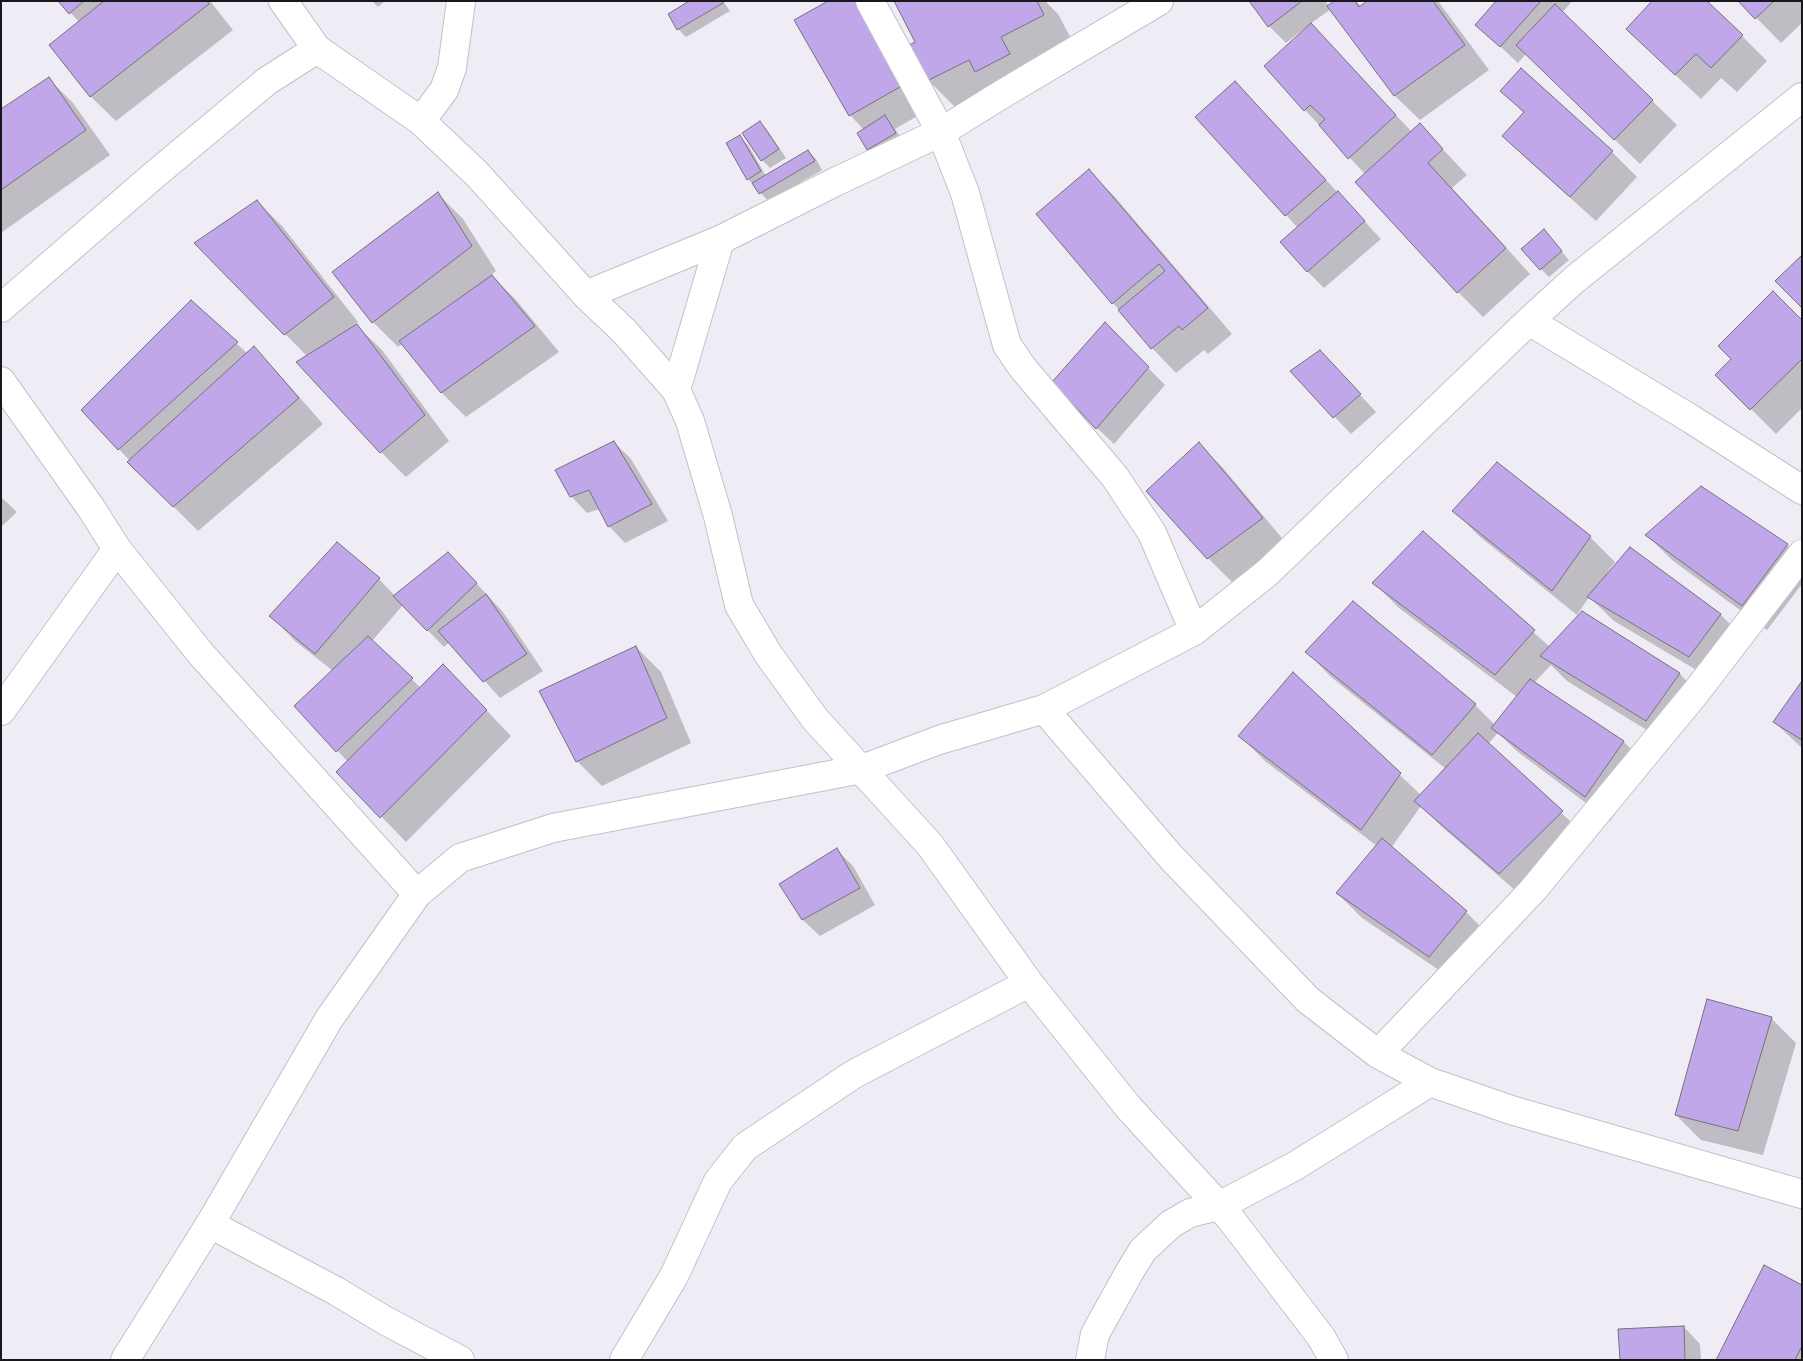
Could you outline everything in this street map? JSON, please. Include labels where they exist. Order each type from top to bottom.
[{"type":"street","points":[[283,1],[317,49],[421,121],[477,174],[586,295],[624,331],[676,390],[690,421],[718,516],[739,605],[768,654],[815,718],[930,845],[1029,983],[1129,1108],[1230,1218],[1321,1337],[1334,1360]]},
{"type":"street","points":[[421,121],[444,90],[452,68],[461,1]]},
{"type":"street","points":[[870,1],[941,132],[966,193],[1007,345],[1022,367],[1120,485],[1152,533],[1194,631]]},
{"type":"street","points":[[586,295],[720,240],[834,182],[941,132],[1152,3]]},
{"type":"street","points":[[1,308],[153,176],[267,81],[317,49]]},
{"type":"street","points":[[125,1360],[210,1224],[329,1019],[417,894],[460,858],[553,828],[862,769],[939,740],[1044,709],[1194,631],[1267,573],[1574,280],[1802,97]]},
{"type":"street","points":[[676,390],[720,240]]},
{"type":"street","points":[[1529,321],[1691,419],[1802,490]]},
{"type":"street","points":[[1,380],[91,508],[117,549],[201,654],[417,894]]},
{"type":"street","points":[[1,711],[117,549]]},
{"type":"street","points":[[1378,1054],[1533,890],[1696,691],[1802,554]]},
{"type":"street","points":[[1044,709],[1170,856],[1308,1000],[1378,1054],[1430,1082],[1511,1110],[1802,1194]]},
{"type":"street","points":[[624,1360],[674,1276],[718,1181],[745,1147],[854,1074],[1029,983]]},
{"type":"street","points":[[1090,1360],[1095,1334],[1143,1250],[1171,1224],[1190,1213],[1219,1206],[1295,1166],[1430,1082]]},
{"type":"street","points":[[210,1224],[460,1360]]},
{"type":"building","points":[[58,1],[84,1],[69,14]]},
{"type":"building","points":[[104,1],[207,1],[209,4],[90,97],[49,45]]},
{"type":"building","points":[[689,1],[722,1],[723,3],[677,30],[668,14]]},
{"type":"building","points":[[828,1],[860,1],[907,83],[849,116],[794,20]]},
{"type":"building","points":[[894,1],[1037,1],[1044,15],[1001,37],[1010,54],[975,72],[969,60],[927,81],[909,45],[915,42]]},
{"type":"building","points":[[1249,1],[1302,1],[1268,27]]},
{"type":"building","points":[[1334,1],[1355,1],[1359,7],[1367,1],[1433,1],[1465,45],[1394,96],[1327,6]]},
{"type":"building","points":[[1496,1],[1541,1],[1500,47],[1475,25]]},
{"type":"building","points":[[1652,1],[1707,1],[1743,35],[1711,68],[1696,54],[1675,75],[1626,29]]},
{"type":"building","points":[[1738,1],[1774,1],[1755,19]]},
{"type":"building","points":[[1555,4],[1653,100],[1614,140],[1516,45]]},
{"type":"building","points":[[1311,23],[1396,115],[1348,159],[1319,125],[1325,119],[1310,105],[1304,111],[1264,66]]},
{"type":"building","points":[[1521,68],[1613,151],[1570,197],[1502,136],[1524,112],[1500,91]]},
{"type":"building","points":[[49,77],[86,130],[1,190],[1,109]]},
{"type":"building","points":[[1235,81],[1326,180],[1285,216],[1195,117]]},
{"type":"building","points":[[885,115],[896,133],[867,150],[857,133]]},
{"type":"building","points":[[760,121],[779,149],[761,161],[742,133]]},
{"type":"building","points":[[1420,123],[1443,149],[1428,163],[1506,248],[1457,293],[1355,182]]},
{"type":"building","points":[[740,135],[761,171],[747,180],[726,143]]},
{"type":"building","points":[[808,150],[815,161],[759,194],[752,183]]},
{"type":"building","points":[[1089,169],[1208,308],[1182,330],[1179,326],[1151,349],[1118,310],[1165,271],[1159,264],[1112,304],[1036,214]]},
{"type":"building","points":[[1338,191],[1365,221],[1307,272],[1280,242]]},
{"type":"building","points":[[438,192],[472,246],[372,323],[332,272]]},
{"type":"building","points":[[257,200],[334,297],[284,335],[194,243]]},
{"type":"building","points":[[1544,229],[1562,251],[1540,270],[1521,249]]},
{"type":"building","points":[[1802,255],[1802,308],[1775,281]]},
{"type":"building","points":[[492,275],[535,326],[441,393],[399,341]]},
{"type":"building","points":[[1773,291],[1802,320],[1802,359],[1750,410],[1715,375],[1731,359],[1718,346]]},
{"type":"building","points":[[191,300],[238,342],[118,450],[81,410]]},
{"type":"building","points":[[1105,322],[1149,367],[1096,429],[1052,382]]},
{"type":"building","points":[[357,324],[425,415],[380,453],[296,362]]},
{"type":"building","points":[[254,346],[299,398],[173,507],[127,462]]},
{"type":"building","points":[[1320,350],[1361,394],[1333,418],[1290,371]]},
{"type":"building","points":[[614,441],[652,504],[608,527],[589,490],[570,497],[555,470]]},
{"type":"building","points":[[1199,442],[1263,518],[1207,559],[1146,491]]},
{"type":"building","points":[[1497,462],[1591,536],[1552,591],[1452,511]]},
{"type":"building","points":[[1701,486],[1788,544],[1742,606],[1645,535]]},
{"type":"building","points":[[1423,531],[1535,630],[1495,675],[1372,583]]},
{"type":"building","points":[[337,542],[380,578],[315,654],[269,616]]},
{"type":"building","points":[[1630,547],[1721,614],[1689,657],[1587,597]]},
{"type":"building","points":[[448,552],[477,583],[427,631],[393,596]]},
{"type":"building","points":[[486,594],[527,654],[483,682],[438,631]]},
{"type":"building","points":[[1353,601],[1476,704],[1432,755],[1305,652]]},
{"type":"building","points":[[1582,611],[1680,673],[1646,721],[1540,656]]},
{"type":"building","points":[[368,636],[413,678],[336,752],[294,706]]},
{"type":"building","points":[[636,646],[667,718],[576,762],[539,691]]},
{"type":"building","points":[[443,664],[487,710],[380,818],[336,772]]},
{"type":"building","points":[[1293,672],[1401,773],[1361,830],[1238,736]]},
{"type":"building","points":[[1530,679],[1624,741],[1585,797],[1491,728]]},
{"type":"building","points":[[1802,681],[1802,740],[1773,722]]},
{"type":"building","points":[[1478,733],[1563,811],[1499,874],[1414,801]]},
{"type":"building","points":[[1382,838],[1467,911],[1429,957],[1336,893]]},
{"type":"building","points":[[837,848],[860,888],[802,920],[779,884]]},
{"type":"building","points":[[1707,999],[1772,1017],[1738,1131],[1675,1115]]},
{"type":"building","points":[[1764,1265],[1802,1285],[1802,1346],[1795,1360],[1716,1360]]},
{"type":"building","points":[[1684,1326],[1685,1360],[1620,1360],[1618,1329]]}]
